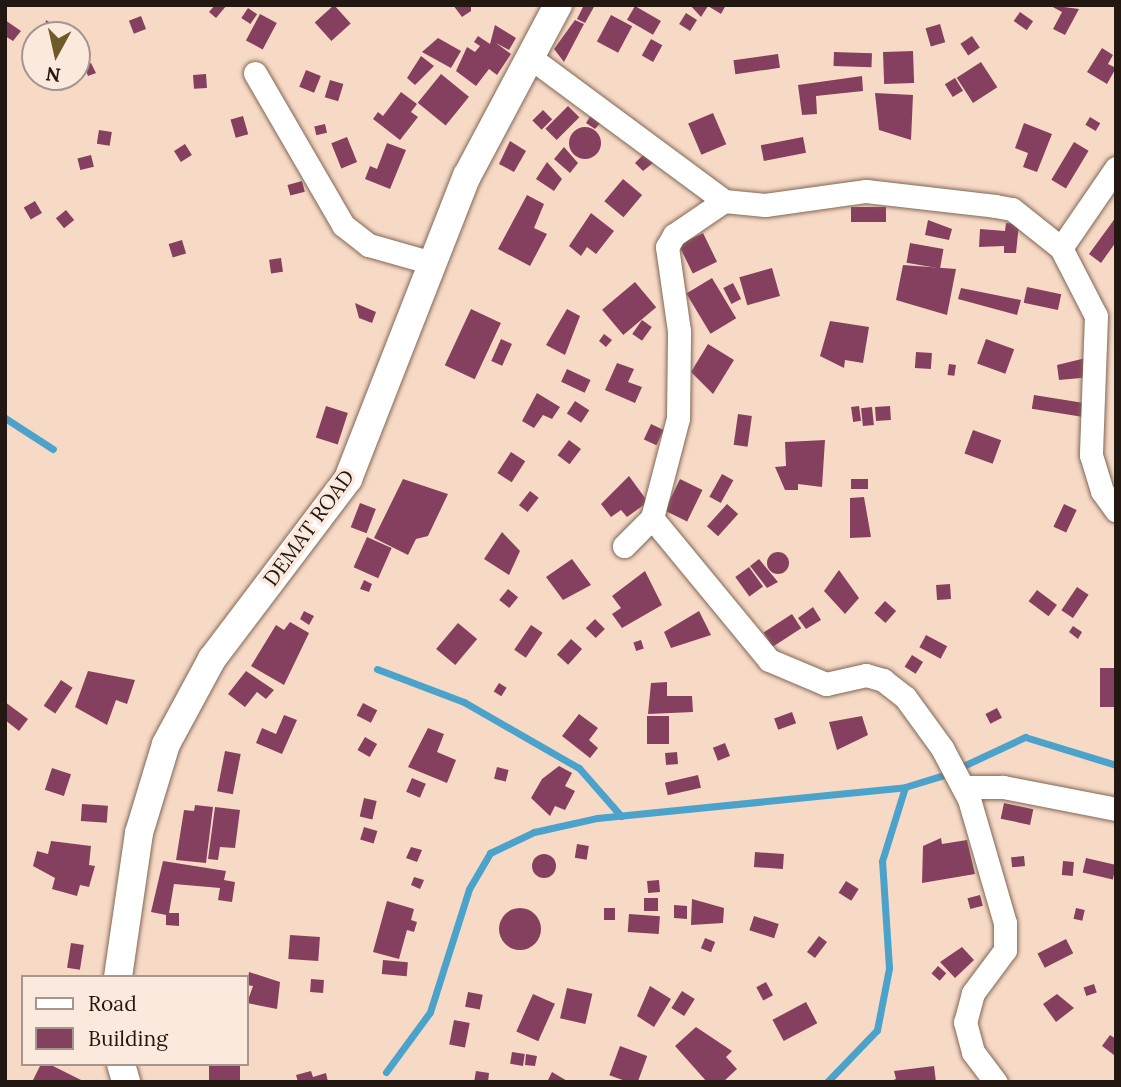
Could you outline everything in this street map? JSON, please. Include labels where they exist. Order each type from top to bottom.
[{"type":"street","name":"DEMAT ROAD","points":[[118,975],[139,833],[166,744],[212,659],[348,479],[467,176],[558,5]]},
{"type":"street","points":[[531,58],[724,201],[765,205],[866,191],[1013,209],[1061,248],[1096,316],[1091,455],[1102,491],[1116,510]]},
{"type":"street","points":[[255,73],[343,225],[369,245],[432,263]]},
{"type":"street","points":[[1061,248],[1069,244],[1072,229],[1116,167]]},
{"type":"street","points":[[624,546],[652,518],[678,418],[680,331],[667,247],[674,235],[724,201]]},
{"type":"street","points":[[652,518],[750,644],[786,670],[826,684],[866,675],[883,680],[918,713],[962,787],[994,869],[1005,923],[1005,950],[973,993],[965,1022],[973,1052],[996,1082]]},
{"type":"street","points":[[962,787],[1003,787],[1116,809]]},
{"type":"building","points":[[215,5],[227,5],[216,18],[209,12]]},
{"type":"building","points":[[334,5],[351,24],[331,41],[315,22]]},
{"type":"building","points":[[453,5],[471,5],[471,11],[462,17]]},
{"type":"building","points":[[584,5],[595,5],[585,23],[577,19]]},
{"type":"building","points":[[690,5],[726,5],[721,14],[708,6],[701,17]]},
{"type":"building","points":[[1049,5],[1079,9],[1065,35],[1053,29],[1062,12]]},
{"type":"building","points":[[635,6],[661,21],[653,35],[627,20]]},
{"type":"building","points":[[248,8],[257,14],[250,24],[241,18]]},
{"type":"building","points":[[1020,12],[1033,21],[1027,30],[1014,21]]},
{"type":"building","points":[[686,13],[697,20],[690,31],[679,24]]},
{"type":"building","points":[[260,14],[277,23],[263,49],[246,40]]},
{"type":"building","points":[[611,15],[632,26],[618,53],[597,41]]},
{"type":"building","points":[[141,16],[146,29],[134,34],[129,21]]},
{"type":"building","points":[[5,20],[21,31],[13,41],[5,36]]},
{"type":"building","points":[[575,20],[584,24],[564,62],[554,49]]},
{"type":"building","points":[[940,24],[945,42],[931,46],[926,28]]},
{"type":"building","points":[[495,25],[516,38],[509,50],[496,43],[511,54],[497,75],[489,69],[476,86],[456,71],[467,47],[475,52],[480,46],[474,42],[478,36],[490,44]]},
{"type":"building","points":[[972,36],[980,48],[968,55],[960,44]]},
{"type":"building","points":[[438,38],[461,51],[451,68],[422,52]]},
{"type":"building","points":[[651,39],[662,45],[653,62],[642,56]]},
{"type":"building","points":[[1102,48],[1113,55],[1108,64],[1116,68],[1107,84],[1087,72]]},
{"type":"building","points":[[913,51],[914,83],[884,84],[883,52]]},
{"type":"building","points":[[834,52],[872,53],[871,67],[834,66]]},
{"type":"building","points":[[778,54],[780,68],[735,74],[733,60]]},
{"type":"building","points":[[421,56],[434,66],[415,85],[407,78]]},
{"type":"building","points":[[981,62],[997,87],[973,103],[957,78]]},
{"type":"building","points":[[306,70],[321,76],[314,93],[299,87]]},
{"type":"building","points":[[206,74],[207,88],[194,89],[193,75]]},
{"type":"building","points":[[441,74],[469,97],[446,125],[418,103]]},
{"type":"building","points":[[862,76],[863,91],[816,96],[817,114],[802,115],[798,85]]},
{"type":"building","points":[[955,78],[963,91],[953,97],[945,84]]},
{"type":"building","points":[[330,80],[343,84],[338,101],[325,97]]},
{"type":"building","points":[[401,92],[417,104],[411,112],[418,117],[400,140],[373,119],[378,112],[383,116]]},
{"type":"building","points":[[875,93],[913,95],[911,140],[879,130]]},
{"type":"building","points":[[568,106],[579,117],[557,140],[545,129]]},
{"type":"building","points":[[543,110],[552,119],[542,130],[532,121]]},
{"type":"building","points":[[593,112],[603,120],[595,129],[586,123]]},
{"type":"building","points":[[713,113],[726,144],[701,155],[688,124]]},
{"type":"building","points":[[243,116],[248,134],[236,138],[231,120]]},
{"type":"building","points":[[1090,117],[1100,123],[1096,131],[1085,125]]},
{"type":"building","points":[[1024,123],[1052,134],[1037,172],[1023,167],[1028,153],[1015,148]]},
{"type":"building","points":[[325,124],[327,133],[316,135],[314,126]]},
{"type":"building","points":[[585,127],[596,132],[601,143],[596,154],[585,159],[574,154],[569,143],[574,132]]},
{"type":"building","points":[[99,130],[112,132],[110,146],[97,144]]},
{"type":"building","points":[[347,137],[357,162],[341,168],[331,143]]},
{"type":"building","points":[[803,137],[806,153],[764,161],[761,145]]},
{"type":"building","points":[[510,141],[526,151],[514,172],[499,164]]},
{"type":"building","points":[[1074,142],[1089,151],[1066,188],[1051,180]]},
{"type":"building","points":[[387,143],[406,150],[390,189],[365,179],[370,166],[377,169]]},
{"type":"building","points":[[185,144],[192,155],[181,162],[174,151]]},
{"type":"building","points":[[564,147],[578,163],[570,173],[554,159]]},
{"type":"building","points":[[645,153],[653,163],[643,171],[635,163]]},
{"type":"building","points":[[91,155],[94,167],[80,170],[77,158]]},
{"type":"building","points":[[547,162],[562,179],[554,191],[536,179]]},
{"type":"building","points":[[623,179],[642,195],[624,217],[604,201]]},
{"type":"building","points":[[302,181],[305,192],[290,196],[288,185]]},
{"type":"building","points":[[527,195],[544,204],[534,228],[547,234],[530,266],[498,249]]},
{"type":"building","points":[[35,201],[42,213],[31,220],[24,208]]},
{"type":"building","points":[[851,207],[886,207],[886,222],[851,222]]},
{"type":"building","points":[[66,210],[74,220],[64,228],[56,218]]},
{"type":"building","points":[[591,213],[614,231],[596,254],[587,247],[581,256],[569,246]]},
{"type":"building","points":[[1116,217],[1116,242],[1101,263],[1089,254]]},
{"type":"building","points":[[928,220],[952,229],[949,240],[925,235]]},
{"type":"building","points":[[1006,223],[1019,224],[1016,253],[1004,253],[1004,246],[979,247],[980,229],[1005,231]]},
{"type":"building","points":[[703,233],[717,262],[693,274],[679,245]]},
{"type":"building","points":[[182,240],[186,253],[173,257],[169,244]]},
{"type":"building","points":[[910,243],[943,249],[940,269],[907,263]]},
{"type":"building","points":[[281,258],[283,272],[271,274],[269,260]]},
{"type":"building","points":[[903,265],[956,269],[947,315],[896,300]]},
{"type":"building","points":[[772,268],[780,296],[747,305],[739,277]]},
{"type":"building","points":[[712,278],[736,318],[710,334],[686,293]]},
{"type":"building","points":[[635,282],[656,307],[623,335],[602,310]]},
{"type":"building","points":[[733,283],[741,299],[731,304],[723,288]]},
{"type":"building","points":[[1027,287],[1061,294],[1058,310],[1024,303]]},
{"type":"building","points":[[961,288],[1021,300],[1017,315],[958,299]]},
{"type":"building","points":[[355,303],[376,312],[372,323],[359,318]]},
{"type":"building","points":[[471,309],[501,323],[475,379],[445,365]]},
{"type":"building","points":[[567,309],[580,316],[565,355],[546,345]]},
{"type":"building","points":[[642,320],[652,327],[642,341],[632,334]]},
{"type":"building","points":[[830,321],[869,327],[863,363],[845,360],[844,368],[820,356]]},
{"type":"building","points":[[604,334],[612,340],[606,347],[599,341]]},
{"type":"building","points":[[501,339],[512,344],[502,366],[491,361]]},
{"type":"building","points":[[986,339],[1014,349],[1005,374],[977,363]]},
{"type":"building","points":[[708,344],[734,360],[713,394],[691,372]]},
{"type":"building","points":[[916,352],[932,353],[931,369],[915,368]]},
{"type":"building","points":[[1090,357],[1092,377],[1059,380],[1057,365]]},
{"type":"building","points":[[617,363],[634,369],[628,382],[642,387],[635,403],[605,390]]},
{"type":"building","points":[[949,364],[956,365],[954,376],[947,375]]},
{"type":"building","points":[[567,369],[591,380],[585,393],[561,382]]},
{"type":"building","points":[[537,393],[560,407],[552,419],[543,415],[534,428],[522,421]]},
{"type":"building","points":[[1034,395],[1093,404],[1091,418],[1032,409]]},
{"type":"building","points":[[575,401],[589,410],[581,423],[567,414]]},
{"type":"building","points":[[326,406],[348,413],[338,444],[316,437]]},
{"type":"building","points":[[859,406],[861,421],[853,422],[851,407]]},
{"type":"building","points":[[890,406],[891,420],[876,421],[875,407]]},
{"type":"building","points":[[872,407],[874,425],[863,426],[861,408]]},
{"type":"building","points":[[738,414],[752,416],[748,447],[734,445]]},
{"type":"building","points":[[651,424],[664,430],[657,445],[644,439]]},
{"type":"building","points":[[973,430],[1001,440],[993,464],[964,453]]},
{"type":"building","points":[[569,440],[581,449],[570,464],[558,455]]},
{"type":"building","points":[[825,440],[822,487],[798,484],[798,490],[785,490],[775,467],[786,466],[785,442]]},
{"type":"building","points":[[511,452],[525,461],[512,482],[497,473]]},
{"type":"building","points":[[722,474],[733,480],[721,503],[709,497]]},
{"type":"building","points":[[629,476],[648,502],[627,517],[621,510],[611,517],[601,504]]},
{"type":"building","points":[[403,479],[448,494],[428,536],[416,539],[408,555],[374,538]]},
{"type":"building","points":[[680,479],[702,490],[687,521],[665,510]]},
{"type":"building","points":[[851,479],[868,479],[868,489],[851,489]]},
{"type":"building","points":[[530,491],[539,498],[528,512],[519,505]]},
{"type":"building","points":[[864,497],[871,537],[850,538],[850,498]]},
{"type":"building","points":[[360,503],[376,509],[367,533],[351,527]]},
{"type":"building","points":[[727,504],[738,514],[718,536],[707,526]]},
{"type":"building","points":[[1064,504],[1077,510],[1066,533],[1053,527]]},
{"type":"building","points":[[502,532],[520,551],[509,575],[484,559]]},
{"type":"building","points":[[367,537],[392,548],[378,578],[354,567]]},
{"type":"building","points":[[778,552],[786,555],[789,563],[786,571],[778,574],[770,571],[767,563],[770,555]]},
{"type":"building","points":[[572,559],[591,585],[563,600],[546,577]]},
{"type":"building","points":[[759,559],[778,582],[767,588],[750,566]]},
{"type":"building","points":[[749,567],[763,586],[749,596],[735,577]]},
{"type":"building","points":[[839,570],[859,598],[845,614],[824,591]]},
{"type":"building","points":[[645,571],[662,605],[622,628],[612,614],[621,608],[612,596]]},
{"type":"building","points":[[364,580],[372,584],[369,592],[360,589]]},
{"type":"building","points":[[950,584],[951,599],[937,600],[936,585]]},
{"type":"building","points":[[1077,587],[1089,595],[1073,618],[1061,610]]},
{"type":"building","points":[[508,589],[518,597],[509,608],[499,600]]},
{"type":"building","points":[[1037,590],[1057,605],[1049,616],[1029,601]]},
{"type":"building","points":[[885,601],[896,611],[885,623],[874,613]]},
{"type":"building","points":[[813,607],[821,620],[806,629],[798,618]]},
{"type":"building","points":[[304,611],[314,616],[309,625],[300,619]]},
{"type":"building","points":[[699,611],[711,635],[671,648],[664,632]]},
{"type":"building","points":[[792,614],[801,628],[773,647],[763,633]]},
{"type":"building","points":[[595,619],[605,629],[596,638],[586,628]]},
{"type":"building","points":[[290,622],[309,633],[284,685],[251,666],[276,625],[284,630]]},
{"type":"building","points":[[458,623],[477,639],[455,665],[436,649]]},
{"type":"building","points":[[531,625],[543,633],[526,658],[514,650]]},
{"type":"building","points":[[1073,626],[1082,632],[1078,639],[1069,632]]},
{"type":"building","points":[[926,635],[947,646],[941,659],[919,647]]},
{"type":"building","points":[[571,639],[582,649],[568,665],[557,655]]},
{"type":"building","points":[[641,640],[644,649],[636,651],[633,642]]},
{"type":"building","points":[[912,655],[923,662],[916,674],[905,667]]},
{"type":"building","points":[[1100,668],[1116,668],[1116,707],[1100,707]]},
{"type":"building","points":[[88,671],[135,680],[127,704],[116,700],[107,725],[75,707]]},
{"type":"building","points":[[246,671],[274,690],[266,699],[257,692],[245,707],[228,694]]},
{"type":"building","points":[[61,680],[73,688],[55,714],[44,706]]},
{"type":"building","points":[[667,682],[667,696],[692,696],[693,712],[648,714],[651,683]]},
{"type":"building","points":[[499,683],[507,688],[501,696],[494,691]]},
{"type":"building","points":[[5,702],[28,719],[19,731],[5,720]]},
{"type":"building","points":[[363,703],[377,710],[371,723],[357,715]]},
{"type":"building","points":[[997,708],[1002,718],[990,724],[985,714]]},
{"type":"building","points":[[792,712],[796,723],[778,730],[774,718]]},
{"type":"building","points":[[579,714],[598,728],[589,740],[598,748],[590,758],[562,736]]},
{"type":"building","points":[[284,715],[297,720],[282,754],[256,743],[262,728],[276,734]]},
{"type":"building","points":[[647,716],[669,716],[669,744],[647,744]]},
{"type":"building","points":[[862,716],[868,735],[837,750],[829,722]]},
{"type":"building","points":[[428,728],[444,734],[437,752],[456,760],[447,783],[408,767]]},
{"type":"building","points":[[365,737],[377,744],[370,757],[358,750]]},
{"type":"building","points":[[725,743],[730,756],[718,761],[713,748]]},
{"type":"building","points":[[225,751],[241,754],[233,794],[217,791]]},
{"type":"building","points":[[677,752],[678,764],[666,765],[665,753]]},
{"type":"building","points":[[559,766],[572,773],[565,786],[575,791],[565,810],[555,806],[550,816],[531,798],[542,779]]},
{"type":"building","points":[[497,767],[509,770],[506,782],[494,779]]},
{"type":"building","points":[[52,768],[71,774],[64,796],[45,790]]},
{"type":"building","points":[[698,775],[701,788],[668,795],[665,783]]},
{"type":"building","points":[[412,778],[426,784],[420,798],[406,792]]},
{"type":"building","points":[[364,798],[377,801],[372,819],[360,817]]},
{"type":"building","points":[[1004,803],[1033,809],[1030,825],[1001,819]]},
{"type":"building","points":[[82,804],[108,806],[107,823],[81,821]]},
{"type":"building","points":[[195,805],[213,807],[206,863],[176,860],[184,810],[194,811]]},
{"type":"building","points":[[215,807],[240,810],[235,848],[220,847],[218,860],[208,859]]},
{"type":"building","points":[[364,827],[377,831],[374,844],[360,839]]},
{"type":"building","points":[[941,838],[942,844],[967,840],[975,874],[922,883],[923,846]]},
{"type":"building","points":[[51,841],[91,846],[89,865],[95,866],[89,887],[80,885],[77,896],[52,889],[55,878],[33,866],[37,851],[48,854]]},
{"type":"building","points":[[577,844],[589,846],[587,860],[575,858]]},
{"type":"building","points":[[411,847],[422,850],[417,862],[406,858]]},
{"type":"building","points":[[755,852],[784,854],[783,869],[754,867]]},
{"type":"building","points":[[544,854],[555,861],[556,866],[549,877],[544,878],[533,871],[532,866],[539,855]]},
{"type":"building","points":[[1024,856],[1025,866],[1012,867],[1011,857]]},
{"type":"building","points":[[1086,858],[1116,865],[1113,880],[1083,873]]},
{"type":"building","points":[[163,861],[226,871],[224,880],[235,882],[232,902],[218,900],[220,888],[174,884],[169,913],[179,913],[179,926],[166,925],[166,915],[151,912]]},
{"type":"building","points":[[1063,861],[1074,862],[1073,876],[1062,875]]},
{"type":"building","points":[[414,877],[424,880],[420,889],[411,885]]},
{"type":"building","points":[[659,880],[660,892],[648,893],[647,881]]},
{"type":"building","points":[[846,881],[859,889],[851,901],[839,893]]},
{"type":"building","points":[[980,895],[983,906],[970,909],[967,898]]},
{"type":"building","points":[[644,898],[658,898],[658,911],[644,911]]},
{"type":"building","points":[[692,899],[724,908],[723,923],[691,925]]},
{"type":"building","points":[[387,901],[414,909],[411,920],[417,922],[414,932],[407,930],[399,959],[373,952]]},
{"type":"building","points":[[674,905],[687,906],[687,919],[674,918]]},
{"type":"building","points":[[520,908],[535,914],[541,929],[535,944],[520,950],[505,944],[499,929],[505,914]]},
{"type":"building","points":[[604,908],[615,908],[615,920],[604,920]]},
{"type":"building","points":[[1076,908],[1085,910],[1082,921],[1074,919]]},
{"type":"building","points":[[629,914],[660,916],[659,934],[628,932]]},
{"type":"building","points":[[754,916],[779,924],[774,938],[749,930]]},
{"type":"building","points":[[290,935],[320,937],[318,961],[288,959]]},
{"type":"building","points":[[819,936],[827,942],[815,958],[807,952]]},
{"type":"building","points":[[705,938],[715,942],[711,952],[701,948]]},
{"type":"building","points":[[1066,939],[1073,953],[1045,968],[1037,954]]},
{"type":"building","points":[[71,943],[84,945],[80,970],[67,968]]},
{"type":"building","points":[[962,947],[974,960],[955,978],[940,962]]},
{"type":"building","points":[[383,960],[408,962],[407,976],[382,974]]},
{"type":"building","points":[[938,966],[946,973],[940,981],[931,974]]},
{"type":"building","points":[[249,972],[280,982],[277,1009],[248,1003],[253,986],[248,985]]},
{"type":"building","points":[[311,979],[324,980],[323,993],[310,992]]},
{"type":"building","points":[[766,982],[773,995],[763,1000],[756,987]]},
{"type":"building","points":[[1094,984],[1097,993],[1086,996],[1084,987]]},
{"type":"building","points":[[650,986],[671,999],[654,1027],[637,1016]]},
{"type":"building","points":[[567,988],[592,994],[585,1024],[560,1018]]},
{"type":"building","points":[[682,991],[695,999],[684,1016],[671,1008]]},
{"type":"building","points":[[468,992],[483,995],[480,1010],[465,1007]]},
{"type":"building","points":[[533,994],[555,1004],[538,1041],[516,1031]]},
{"type":"building","points":[[1057,994],[1074,1008],[1056,1022],[1043,1004]]},
{"type":"building","points":[[806,1002],[817,1023],[784,1041],[772,1020]]},
{"type":"building","points":[[454,1020],[470,1023],[465,1048],[449,1045]]},
{"type":"building","points":[[696,1027],[732,1051],[726,1057],[737,1069],[723,1082],[707,1082],[675,1046]]},
{"type":"building","points":[[1110,1035],[1116,1039],[1114,1055],[1102,1046]]},
{"type":"building","points":[[620,1046],[647,1056],[638,1082],[628,1082],[609,1075]]},
{"type":"building","points":[[512,1052],[525,1054],[523,1066],[510,1064]]},
{"type":"building","points":[[526,1054],[537,1056],[535,1066],[525,1065]]},
{"type":"building","points":[[40,1066],[53,1066],[85,1082],[32,1082]]},
{"type":"building","points":[[209,1066],[240,1066],[240,1082],[209,1082]]},
{"type":"building","points":[[934,1066],[936,1082],[888,1082],[896,1079],[894,1071]]},
{"type":"building","points":[[311,1071],[313,1077],[326,1073],[328,1082],[298,1082],[296,1075]]},
{"type":"building","points":[[476,1071],[489,1073],[488,1082],[474,1082]]},
{"type":"building","points":[[552,1072],[569,1082],[547,1082]]},
{"type":"waterway","points":[[5,418],[53,449]]},
{"type":"waterway","points":[[377,669],[464,702],[579,768],[621,816]]},
{"type":"waterway","points":[[961,767],[1025,737],[1116,765]]},
{"type":"waterway","points":[[827,1082],[877,1030],[889,968],[882,861],[905,787],[941,776]]},
{"type":"waterway","points":[[386,1072],[430,1012],[469,889],[490,853],[534,832],[597,818],[905,787]]}]
